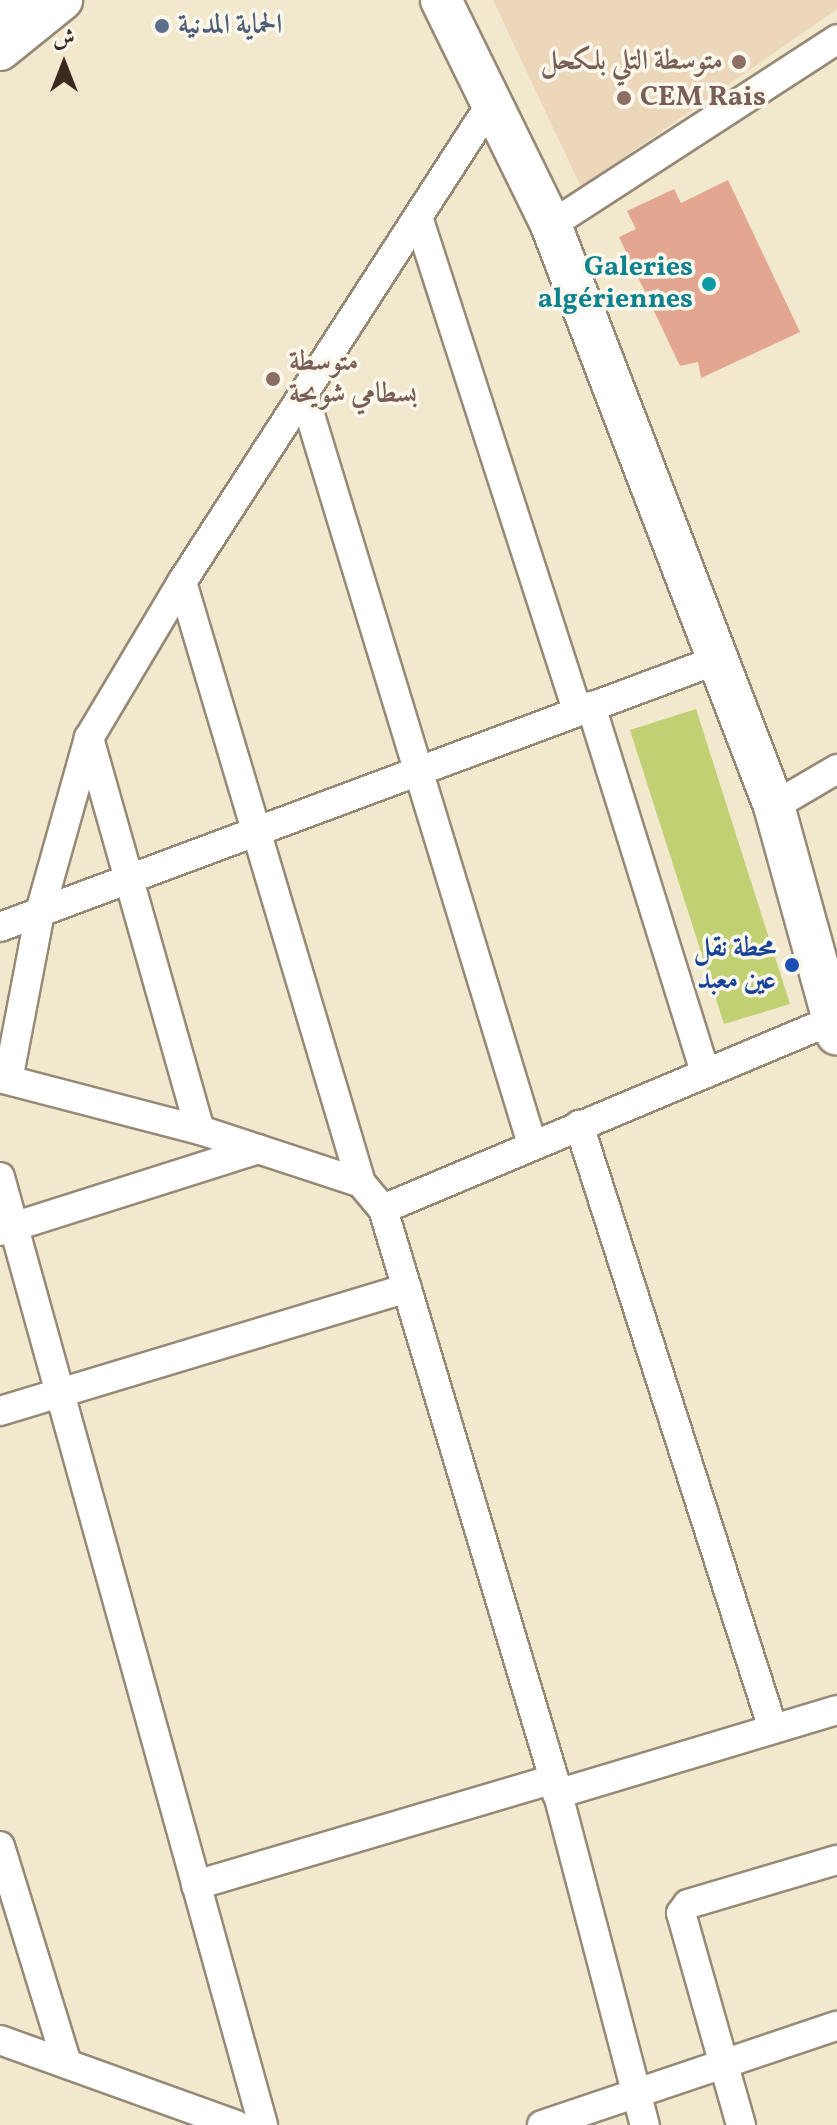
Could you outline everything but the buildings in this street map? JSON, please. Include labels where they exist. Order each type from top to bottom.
[{"type":"main road","points":[[0,9],[12,0]]},
{"type":"main road","points":[[0,50],[62,0]]},
{"type":"main road","points":[[441,0],[551,225],[774,806],[835,1027]]},
{"type":"street","points":[[551,225],[837,39]]},
{"type":"street","points":[[361,1183],[200,1130],[4,1079],[40,912],[89,738],[182,582],[419,220],[492,102]]},
{"type":"street","points":[[419,220],[705,1072]]},
{"type":"street","points":[[304,395],[416,772],[532,1144]]},
{"type":"street","points":[[182,582],[254,837],[361,1183],[383,1209],[407,1288],[556,1787],[645,2125]]},
{"type":"street","points":[[0,927],[128,877],[254,837],[416,772],[717,660]]},
{"type":"street","points":[[89,738],[200,1130]]},
{"type":"street","points":[[774,806],[837,769]]},
{"type":"street","points":[[383,1209],[705,1072],[835,1027]]},
{"type":"street","points":[[579,1125],[773,1729]]},
{"type":"street","points":[[7,1229],[258,1149]]},
{"type":"street","points":[[0,1177],[7,1229],[59,1397],[263,2125]]},
{"type":"street","points":[[0,1411],[59,1397],[407,1288]]},
{"type":"street","points":[[196,1885],[837,1710]]},
{"type":"street","points":[[0,1846],[67,2064]]},
{"type":"street","points":[[741,2125],[681,1913],[688,1904],[837,1860]]},
{"type":"street","points":[[542,2125],[637,2096],[837,2026]]},
{"type":"street","points":[[0,2040],[236,2125]]},
{"type":"shaded area","name":"CEM Rais","points":[[493,0],[837,0],[837,9],[581,187]]},
{"type":"green space","points":[[696,709],[790,1004],[724,1024],[630,730]]},
{"type":"place","name":"الحماية المدنية","points":[[162,26]]},
{"type":"place","name":"متوسطة التلي بلكحل","points":[[739,62]]},
{"type":"place","name":"CEM Rais","points":[[624,98]]},
{"type":"place","name":"Galeries algériennes","points":[[709,284]]},
{"type":"place","name":"متوسطة بسطامي شويحة","points":[[273,379]]},
{"type":"place","name":"محطة نقل عين معبد","points":[[792,965]]}]
